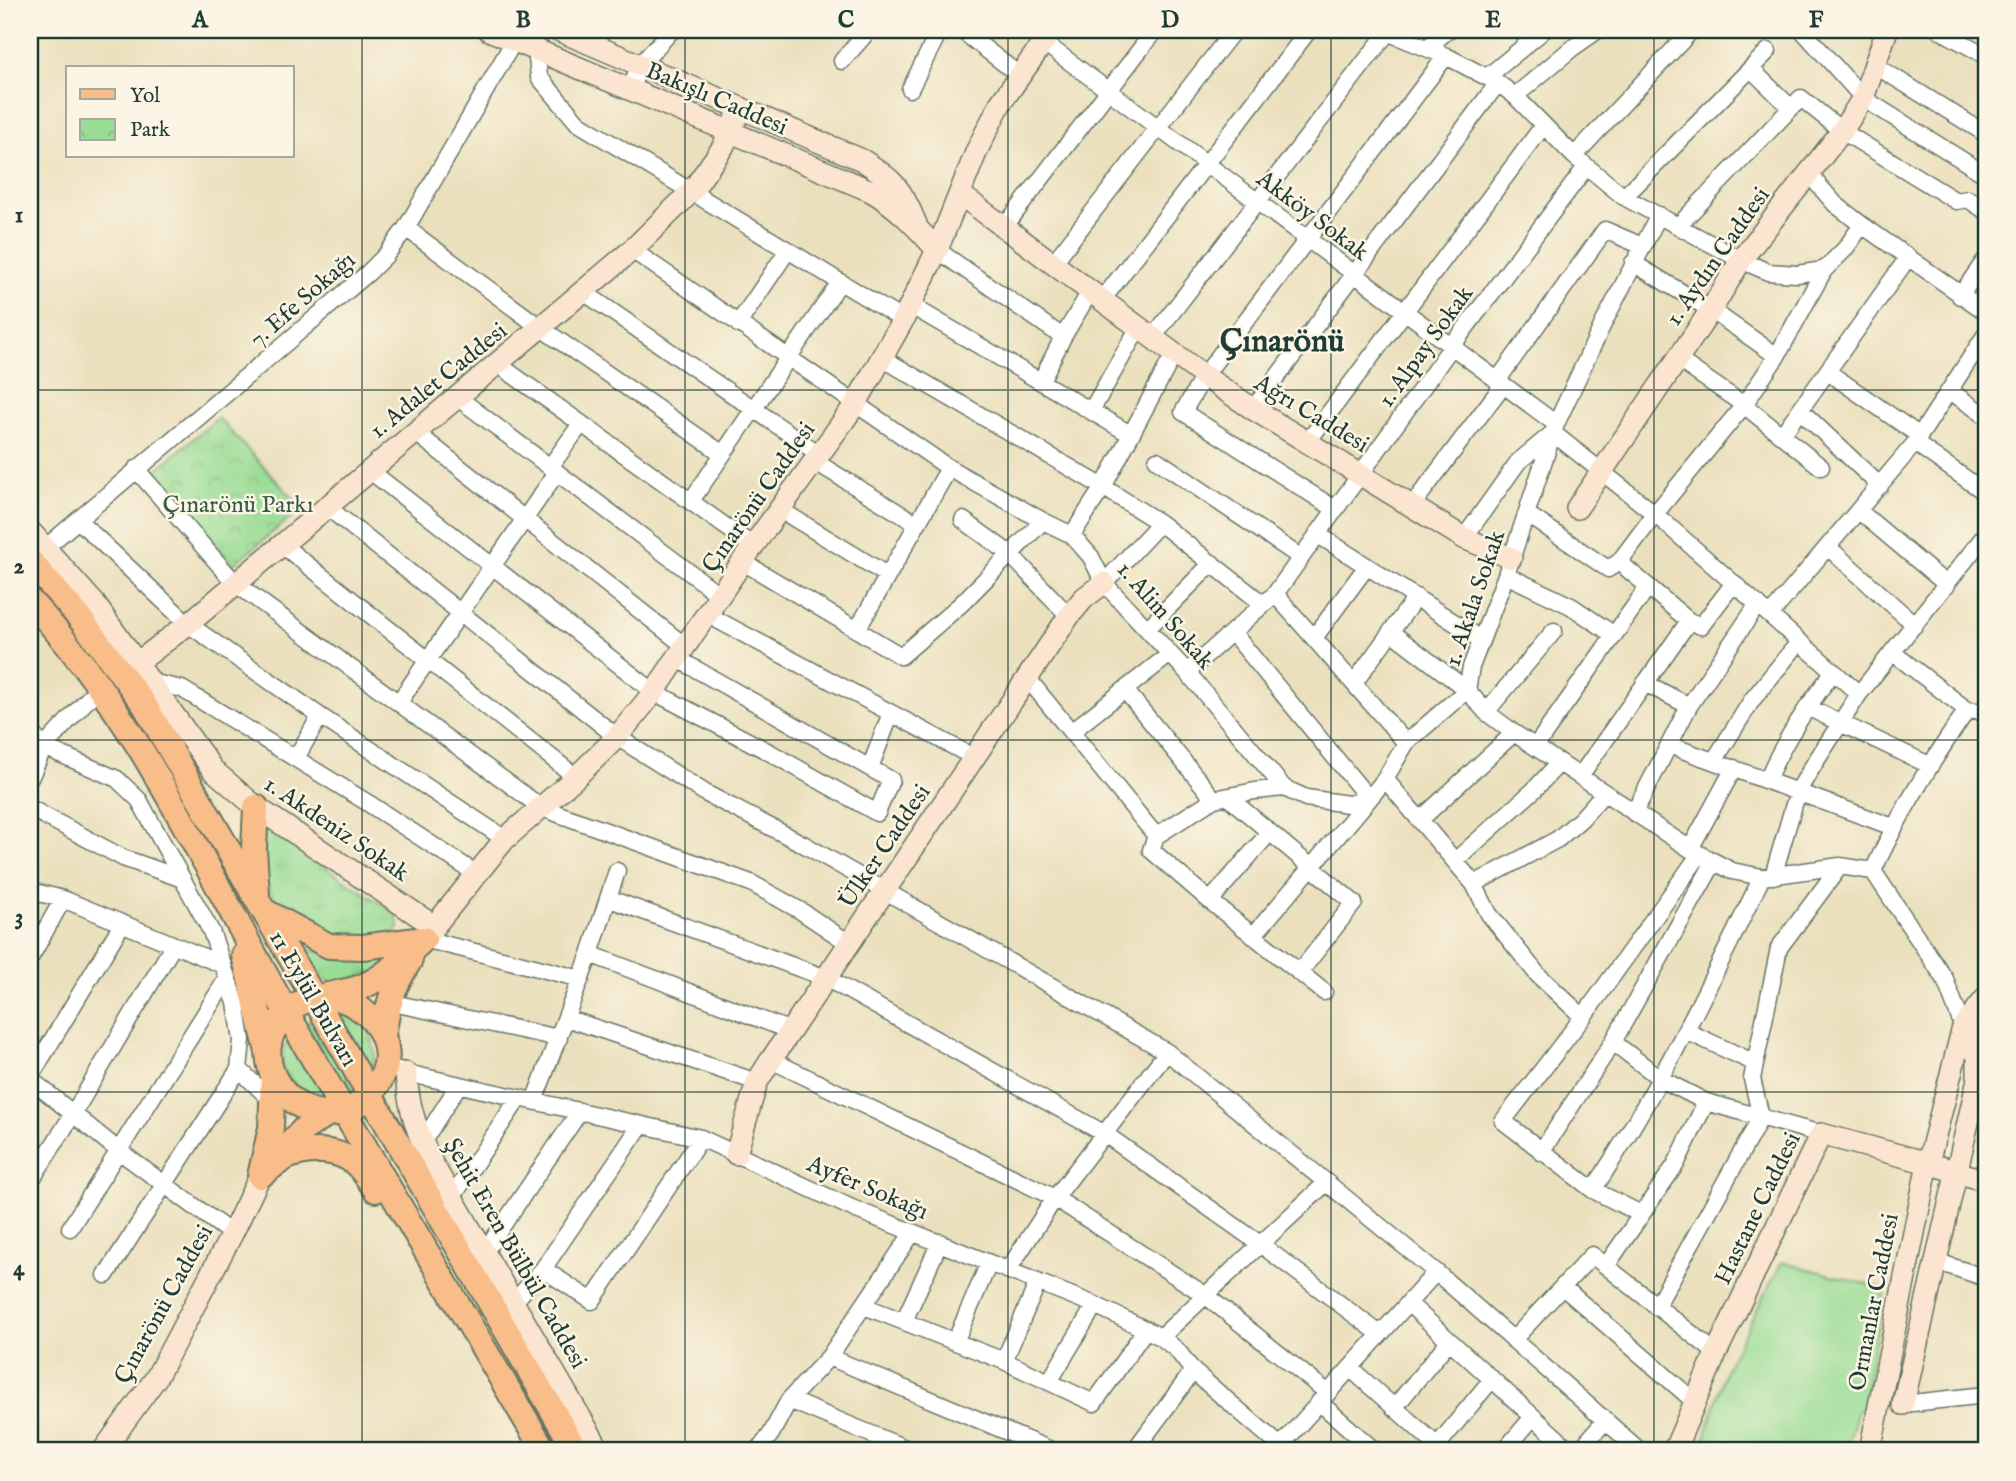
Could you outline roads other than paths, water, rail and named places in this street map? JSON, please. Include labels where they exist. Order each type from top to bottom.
[{"type":"main road","name":"Bakışlı Caddesi","points":[[489,30],[518,35],[538,51],[871,191],[885,199],[917,226],[937,250]]},
{"type":"main road","name":"Bakışlı Caddesi","points":[[558,30],[862,160],[886,175],[905,196],[917,226]]},
{"type":"main road","name":"1. Aydın Caddesi","points":[[1577,508],[1711,310],[1741,260],[1842,131],[1864,98],[1877,66],[1885,31]]},
{"type":"main road","name":"Çınarönü Caddesi","points":[[429,932],[505,839],[617,737],[654,692],[779,509],[855,405],[907,312],[937,250],[961,195],[976,150],[1000,104],[1048,36]]},
{"type":"main road","name":"1. Adalet Caddesi","points":[[137,663],[188,624],[369,470],[499,365],[632,250],[692,191],[723,147],[741,108]]},
{"type":"main road","name":"Ağrı Caddesi","points":[[961,195],[1204,376],[1306,443],[1362,474],[1508,567]]},
{"type":"main road","name":"1. Akdeniz Sokak","points":[[30,531],[38,555],[94,603],[213,770],[256,807],[429,932]]},
{"type":"main road","name":"11 Eylül Bulvarı","points":[[38,555],[79,617],[144,704],[261,906],[323,997],[369,1096],[446,1208],[474,1256],[576,1451]]},
{"type":"main road","name":"Ülker Caddesi","points":[[736,1154],[757,1082],[771,1060],[1069,616],[1084,598],[1104,583]]},
{"type":"main road","name":"11 Eylül Bulvarı","points":[[30,601],[99,687],[183,822],[287,1012],[337,1112],[469,1323],[544,1451]]},
{"type":"main road","points":[[256,807],[254,849],[261,906],[290,927],[329,946],[362,947],[429,932]]},
{"type":"main road","points":[[230,907],[258,1004],[273,1089],[271,1128],[260,1176]]},
{"type":"main road","points":[[268,1052],[274,1030],[287,1012],[299,1003],[363,986],[387,972],[429,932]]},
{"type":"main road","points":[[383,1036],[388,1002],[394,985],[429,932]]},
{"type":"main road","points":[[323,997],[348,1000],[363,1008],[375,1021],[383,1036],[392,1068],[395,1110],[446,1208]]},
{"type":"main road","points":[[1928,1163],[1963,1027],[1986,998]]},
{"type":"main road","name":"Ormanlar Caddesi","points":[[1903,1404],[1978,1079],[1978,1058],[1963,1027]]},
{"type":"main road","points":[[260,1176],[304,1129],[369,1096],[392,1068]]},
{"type":"main road","name":"Şehit Eren Bülbül Caddesi","points":[[392,1068],[407,1099],[446,1208]]},
{"type":"main road","points":[[273,1089],[282,1092],[295,1104],[312,1111],[337,1112]]},
{"type":"main road","name":"Hastane Caddesi","points":[[1674,1451],[1716,1353],[1821,1134],[1986,1181]]},
{"type":"main road","points":[[260,1176],[286,1157],[306,1151],[323,1151],[344,1156],[357,1165],[469,1323]]},
{"type":"main road","name":"Ormanlar Caddesi","points":[[1870,1451],[1928,1163]]},
{"type":"main road","name":"Çınarönü Caddesi","points":[[103,1451],[156,1377],[260,1176]]},
{"type":"main road","name":"Şehit Eren Bülbül Caddesi","points":[[474,1256],[513,1303],[600,1451]]},
{"type":"street","points":[[534,30],[539,77],[578,122],[840,282],[907,312],[1041,381],[1130,434]]},
{"type":"street","points":[[630,90],[640,65],[672,30]]},
{"type":"street","points":[[842,61],[869,30]]},
{"type":"street","points":[[910,89],[940,30]]},
{"type":"street","points":[[961,30],[1019,75]]},
{"type":"street","points":[[1005,226],[1155,30]]},
{"type":"street","points":[[1054,262],[1234,30]]},
{"type":"street","points":[[1041,381],[1063,337],[1207,164],[1310,30]]},
{"type":"street","points":[[1427,48],[1448,30]]},
{"type":"street","points":[[1253,409],[1355,274],[1493,80],[1544,30]]},
{"type":"street","points":[[1515,96],[1598,30]]},
{"type":"street","name":"1. Alpay Sokak","points":[[1187,672],[1269,599],[1362,474],[1580,162],[1692,30]]},
{"type":"street","points":[[1802,30],[1864,98],[1986,175]]},
{"type":"street","points":[[1940,30],[1986,56]]},
{"type":"street","points":[[1091,411],[1146,332],[1257,201],[1385,31],[1447,56],[1493,80],[1515,96],[1580,162],[1624,197],[1768,272],[1797,274],[1824,270]]},
{"type":"street","name":"7. Efe Sokağı","points":[[38,555],[386,256],[406,228],[518,35]]},
{"type":"street","name":"Akköy Sokak","points":[[1048,36],[1108,90],[1500,383],[1655,514],[1859,694]]},
{"type":"street","points":[[1624,197],[1768,51]]},
{"type":"street","points":[[1335,509],[1183,412],[1204,376],[1447,56]]},
{"type":"street","points":[[1877,66],[1986,134]]},
{"type":"street","points":[[1751,69],[1791,108]]},
{"type":"street","points":[[1678,226],[1801,98],[1842,131],[1956,201],[1968,199],[1986,211]]},
{"type":"street","points":[[1306,443],[1543,126]]},
{"type":"street","points":[[1808,173],[1835,204],[1907,259],[1986,312]]},
{"type":"street","name":"1. Akala Sokak","points":[[1253,936],[1385,779],[1406,743],[1467,690],[1480,639],[1527,514],[1555,429],[1633,263],[1659,215]]},
{"type":"street","points":[[1527,514],[1608,569],[1619,562],[1744,405],[1777,356],[1824,270],[1845,249],[1862,225]]},
{"type":"street","points":[[406,228],[541,328],[723,454]]},
{"type":"street","points":[[1411,506],[1605,230],[1642,246]]},
{"type":"street","name":"1. Alim Sokak","points":[[632,250],[949,468],[1043,522],[1072,535],[1091,557],[1104,583],[1187,672],[1284,788]]},
{"type":"street","points":[[738,324],[788,250]]},
{"type":"street","points":[[937,250],[1063,337]]},
{"type":"street","points":[[1782,435],[1907,259]]},
{"type":"street","points":[[1960,296],[1986,259]]},
{"type":"street","points":[[1633,263],[1711,310],[1777,356]]},
{"type":"street","points":[[691,501],[840,282]]},
{"type":"street","points":[[584,293],[754,409],[816,458],[917,524]]},
{"type":"street","points":[[1634,813],[1689,706],[1764,610],[1829,548],[1880,486],[1917,439],[1986,334]]},
{"type":"street","points":[[1072,535],[1103,487],[1174,354]]},
{"type":"street","points":[[882,358],[1103,487],[1160,523],[1212,564],[1269,599],[1314,638],[1406,743]]},
{"type":"street","points":[[1677,359],[1744,405],[1821,467]]},
{"type":"street","points":[[499,365],[691,501],[748,554],[857,630],[901,656],[961,604],[1043,522]]},
{"type":"street","points":[[1828,372],[1986,492]]},
{"type":"street","points":[[1950,391],[1986,416]]},
{"type":"street","points":[[457,397],[721,596]]},
{"type":"street","points":[[1800,410],[1880,486]]},
{"type":"street","points":[[399,702],[524,519],[580,424]]},
{"type":"street","points":[[1464,538],[1518,462],[1555,429]]},
{"type":"street","points":[[369,470],[654,692],[769,752],[877,813],[891,780],[682,653],[524,519],[415,432]]},
{"type":"street","points":[[1157,460],[1300,557]]},
{"type":"street","points":[[857,630],[949,468]]},
{"type":"street","points":[[136,470],[235,583],[542,807],[751,883],[801,911],[850,944]]},
{"type":"street","points":[[326,506],[617,737],[707,794],[803,844],[1167,1052],[1436,1272],[1640,1451]]},
{"type":"street","points":[[779,509],[887,575]]},
{"type":"street","points":[[1858,511],[1947,584]]},
{"type":"street","points":[[963,520],[1010,554],[1069,616]]},
{"type":"street","points":[[79,521],[188,624],[505,839]]},
{"type":"street","points":[[1104,583],[1160,523]]},
{"type":"street","points":[[1317,534],[1480,639]]},
{"type":"street","points":[[1593,1190],[1628,1137],[1661,1079],[1768,876],[1798,791],[1859,694],[1985,538]]},
{"type":"street","points":[[281,544],[576,777]]},
{"type":"street","points":[[1829,548],[1915,625]]},
{"type":"street","points":[[1619,562],[1689,621],[1701,626],[1734,583]]},
{"type":"street","points":[[1147,629],[1212,564]]},
{"type":"street","points":[[1314,638],[1367,566]]},
{"type":"street","points":[[1508,567],[1614,635]]},
{"type":"street","points":[[1535,747],[1648,587]]},
{"type":"street","points":[[1354,684],[1416,597]]},
{"type":"street","points":[[708,615],[975,758]]},
{"type":"street","points":[[1580,776],[1689,621]]},
{"type":"street","points":[[1486,712],[1554,631]]},
{"type":"street","points":[[1391,632],[1467,690],[1486,712],[1514,733],[1634,813],[1732,871],[1768,876],[1840,866],[1873,871],[1945,979],[1963,1027],[1986,1044]]},
{"type":"street","points":[[1233,633],[1369,799],[1348,804],[1323,802],[1284,788],[1221,798],[1156,836],[1151,850],[1324,992]]},
{"type":"street","points":[[1714,761],[1752,700],[1798,642]]},
{"type":"street","points":[[1892,652],[1967,710],[1986,712]]},
{"type":"street","points":[[1071,732],[1171,654]]},
{"type":"street","points":[[1767,780],[1781,747],[1833,672]]},
{"type":"street","points":[[1028,679],[1156,836]]},
{"type":"street","points":[[150,682],[182,689],[296,758],[475,873]]},
{"type":"street","points":[[1645,683],[1689,706]]},
{"type":"street","points":[[32,768],[44,747],[99,687]]},
{"type":"street","points":[[1125,690],[1221,798],[1270,832],[1354,903],[1299,974]]},
{"type":"street","points":[[1807,707],[1929,765]]},
{"type":"street","points":[[1873,871],[1893,827],[1929,765],[1967,710]]},
{"type":"street","points":[[870,768],[891,713]]},
{"type":"street","points":[[296,758],[320,716]]},
{"type":"street","points":[[30,732],[44,747],[117,779],[139,800],[211,931],[236,1003],[242,1040],[239,1069],[106,1275]]},
{"type":"street","points":[[1420,820],[1514,733]]},
{"type":"street","points":[[1669,745],[1893,827]]},
{"type":"street","points":[[1455,861],[1534,790],[1560,762]]},
{"type":"street","points":[[1641,1214],[1593,1190],[1503,1121],[1583,1017],[1695,851],[1734,768]]},
{"type":"street","points":[[1385,779],[1474,884],[1489,914],[1538,975],[1583,1017]]},
{"type":"street","points":[[1474,884],[1558,839],[1604,793]]},
{"type":"street","points":[[30,808],[123,858],[180,878]]},
{"type":"street","points":[[1210,901],[1270,832]]},
{"type":"street","points":[[1541,1152],[1613,1042],[1714,862]]},
{"type":"street","points":[[1656,1307],[1761,1117],[1752,1079],[1779,948],[1840,866]]},
{"type":"street","points":[[446,1208],[526,1099],[559,1038],[610,899],[617,871]]},
{"type":"street","points":[[32,894],[63,899],[225,971]]},
{"type":"street","points":[[30,958],[63,899]]},
{"type":"street","points":[[610,899],[827,978],[1105,1134],[1260,1244],[1380,1334]]},
{"type":"street","points":[[122,924],[30,1078],[119,1151],[232,1234]]},
{"type":"street","points":[[429,932],[580,979]]},
{"type":"street","points":[[30,1182],[173,946]]},
{"type":"street","points":[[590,954],[792,1031]]},
{"type":"street","points":[[70,1228],[119,1151],[225,971]]},
{"type":"street","points":[[388,1002],[559,1038]]},
{"type":"street","points":[[566,1018],[757,1082]]},
{"type":"street","points":[[1686,1031],[1755,1063]]},
{"type":"street","points":[[1613,1042],[1661,1079],[1706,1102],[1821,1134]]},
{"type":"street","points":[[1007,1270],[1055,1198],[1167,1052]]},
{"type":"street","points":[[771,1060],[1055,1198],[1205,1295],[1323,1397],[1376,1451]]},
{"type":"street","name":"Ayfer Sokağı","points":[[392,1068],[458,1086],[701,1138],[854,1209],[1094,1305],[1161,1337],[1177,1350],[1193,1371],[1281,1449]]},
{"type":"street","points":[[239,1069],[273,1089]]},
{"type":"street","points":[[422,1143],[458,1086]]},
{"type":"street","points":[[1606,1266],[1676,1164],[1706,1102]]},
{"type":"street","points":[[474,1256],[580,1111]]},
{"type":"street","points":[[513,1303],[543,1269],[641,1125]]},
{"type":"street","points":[[543,1269],[592,1301],[701,1138]]},
{"type":"street","points":[[1161,1337],[1326,1183]]},
{"type":"street","points":[[767,1448],[789,1400],[829,1357],[913,1232]]},
{"type":"street","points":[[904,1321],[940,1242]]},
{"type":"street","points":[[1513,1340],[1592,1255],[1716,1353]]},
{"type":"street","points":[[1935,1261],[1986,1278]]},
{"type":"street","points":[[955,1342],[989,1263]]},
{"type":"street","points":[[1281,1449],[1323,1397],[1436,1272]]},
{"type":"street","points":[[1004,1361],[1038,1282]]},
{"type":"street","points":[[1563,1287],[1695,1402]]},
{"type":"street","points":[[1408,1303],[1571,1451]]},
{"type":"street","points":[[1049,1382],[1094,1305]]},
{"type":"street","points":[[864,1306],[1004,1361],[1094,1403],[1146,1329]]},
{"type":"street","points":[[1394,1408],[1449,1341]]},
{"type":"street","points":[[829,1357],[1053,1451]]},
{"type":"street","points":[[1350,1368],[1440,1449],[1492,1379]]},
{"type":"street","points":[[1134,1451],[1193,1371]]},
{"type":"street","points":[[1903,1404],[1986,1395]]},
{"type":"street","points":[[789,1400],[876,1444],[912,1451]]},
{"type":"street","points":[[1504,1451],[1533,1417]]},
{"type":"street","points":[[1579,1451],[1605,1421]]},
{"type":"district","name":"Çınarönü","points":[[1282,340]]},
{"type":"park label","name":"Çınarönü Parkı","points":[[238,504]]}]
